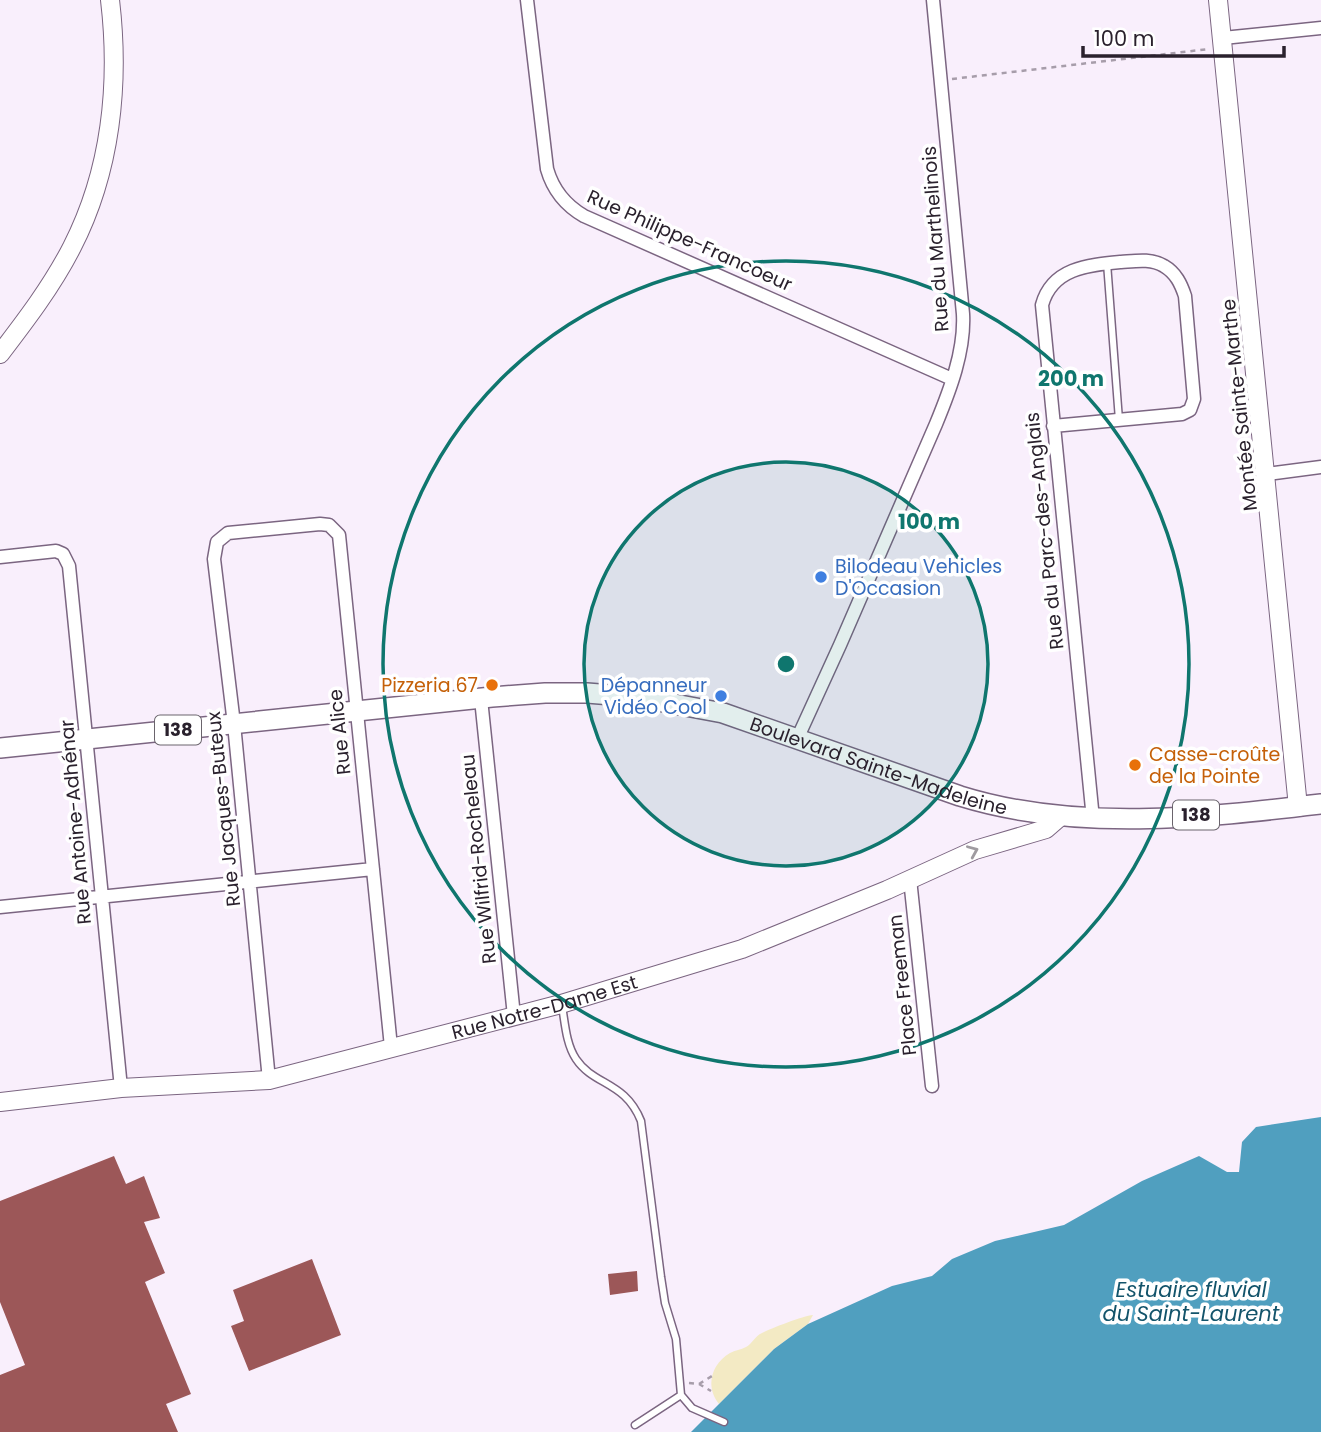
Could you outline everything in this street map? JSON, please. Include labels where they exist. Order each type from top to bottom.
[{"type":"main road","name":"Boulevard Sainte-Madeleine","points":[[0,748],[562,692],[638,697],[715,711],[798,737],[977,801],[1015,810],[1093,819]]},
{"type":"main road","name":"138","points":[[1093,819],[1204,815],[1321,804]]},
{"type":"street","points":[[0,354],[58,272],[80,230],[94,194],[113,102],[114,61],[110,0]]},
{"type":"street","name":"Rue Philippe-Francoeur","points":[[527,0],[547,169],[558,195],[568,205],[584,216],[952,379]]},
{"type":"street","name":"Rue du Marthelinois","points":[[798,737],[936,424],[962,340],[963,314],[933,0]]},
{"type":"street","name":"Montée Sainte-Marthe","points":[[1218,0],[1298,807]]},
{"type":"street","points":[[1223,38],[1321,28]]},
{"type":"street","name":"Rue du Parc-des-Anglais","points":[[1093,819],[1042,320],[1044,297],[1054,282],[1081,267],[1151,261],[1171,271],[1181,284],[1185,296],[1194,403],[1190,410],[1182,414],[1119,420]]},
{"type":"street","points":[[1053,426],[1119,420]]},
{"type":"street","points":[[1267,474],[1321,467]]},
{"type":"street","name":"Rue Alice","points":[[222,536],[238,531],[320,524],[329,525],[340,540],[391,1046]]},
{"type":"street","name":"Rue Jacques-Buteux","points":[[222,536],[217,542],[214,559],[234,724],[269,1080]]},
{"type":"street","name":"Rue Antoine-Adhénar","points":[[0,557],[52,551],[63,554],[69,566],[121,1088]]},
{"type":"street","name":"Rue Wilfrid-Rocheleau","points":[[481,699],[514,1016]]},
{"type":"street","name":"Rue Notre-Dame Est","points":[[0,1102],[121,1088],[269,1080],[391,1046],[561,1004],[742,949],[995,843],[1046,829],[1061,816]]},
{"type":"street","points":[[0,906],[373,869]]},
{"type":"street","name":"Place Freeman","points":[[911,879],[932,1086]]},
{"type":"lane","points":[[1107,263],[1119,420]]},
{"type":"lane","points":[[561,1004],[569,1044],[577,1061],[586,1070],[621,1092],[634,1105],[643,1127],[661,1277],[665,1303],[676,1339],[681,1395],[692,1408],[724,1422]]},
{"type":"lane","points":[[635,1425],[681,1395]]},
{"type":"path","points":[[940,80],[1208,50],[1223,38]]},
{"type":"path","points":[[711,1391],[699,1384],[712,1376]]},
{"type":"sand","points":[[813,1315],[808,1324],[774,1349],[719,1404],[711,1383],[714,1369],[723,1358],[748,1346],[762,1333]]},
{"type":"water","name":"Estuaire fluvial du Saint-Laurent","points":[[1321,1117],[1321,1432],[691,1432],[774,1349],[808,1324],[892,1286],[932,1276],[952,1259],[995,1241],[1064,1225],[1142,1181],[1199,1156],[1227,1172],[1239,1172],[1242,1142],[1256,1127]]},
{"type":"building","points":[[114,1156],[126,1184],[144,1176],[160,1218],[144,1222],[165,1273],[145,1282],[191,1394],[166,1404],[178,1432],[0,1432],[0,1375],[25,1365],[0,1302],[0,1201]]},
{"type":"building","points":[[312,1259],[341,1335],[249,1371],[231,1326],[244,1321],[233,1290]]},
{"type":"building","points":[[637,1271],[638,1291],[610,1295],[608,1274]]},
{"type":"place","name":"Bilodeau Vehicles D'Occasion","points":[[821,577]]},
{"type":"place","name":"Pizzeria 67","points":[[492,685]]},
{"type":"place","name":"Dépanneur Vidéo Cool","points":[[721,696]]},
{"type":"place","name":"Casse-croûte de la Pointe","points":[[1135,765]]}]
